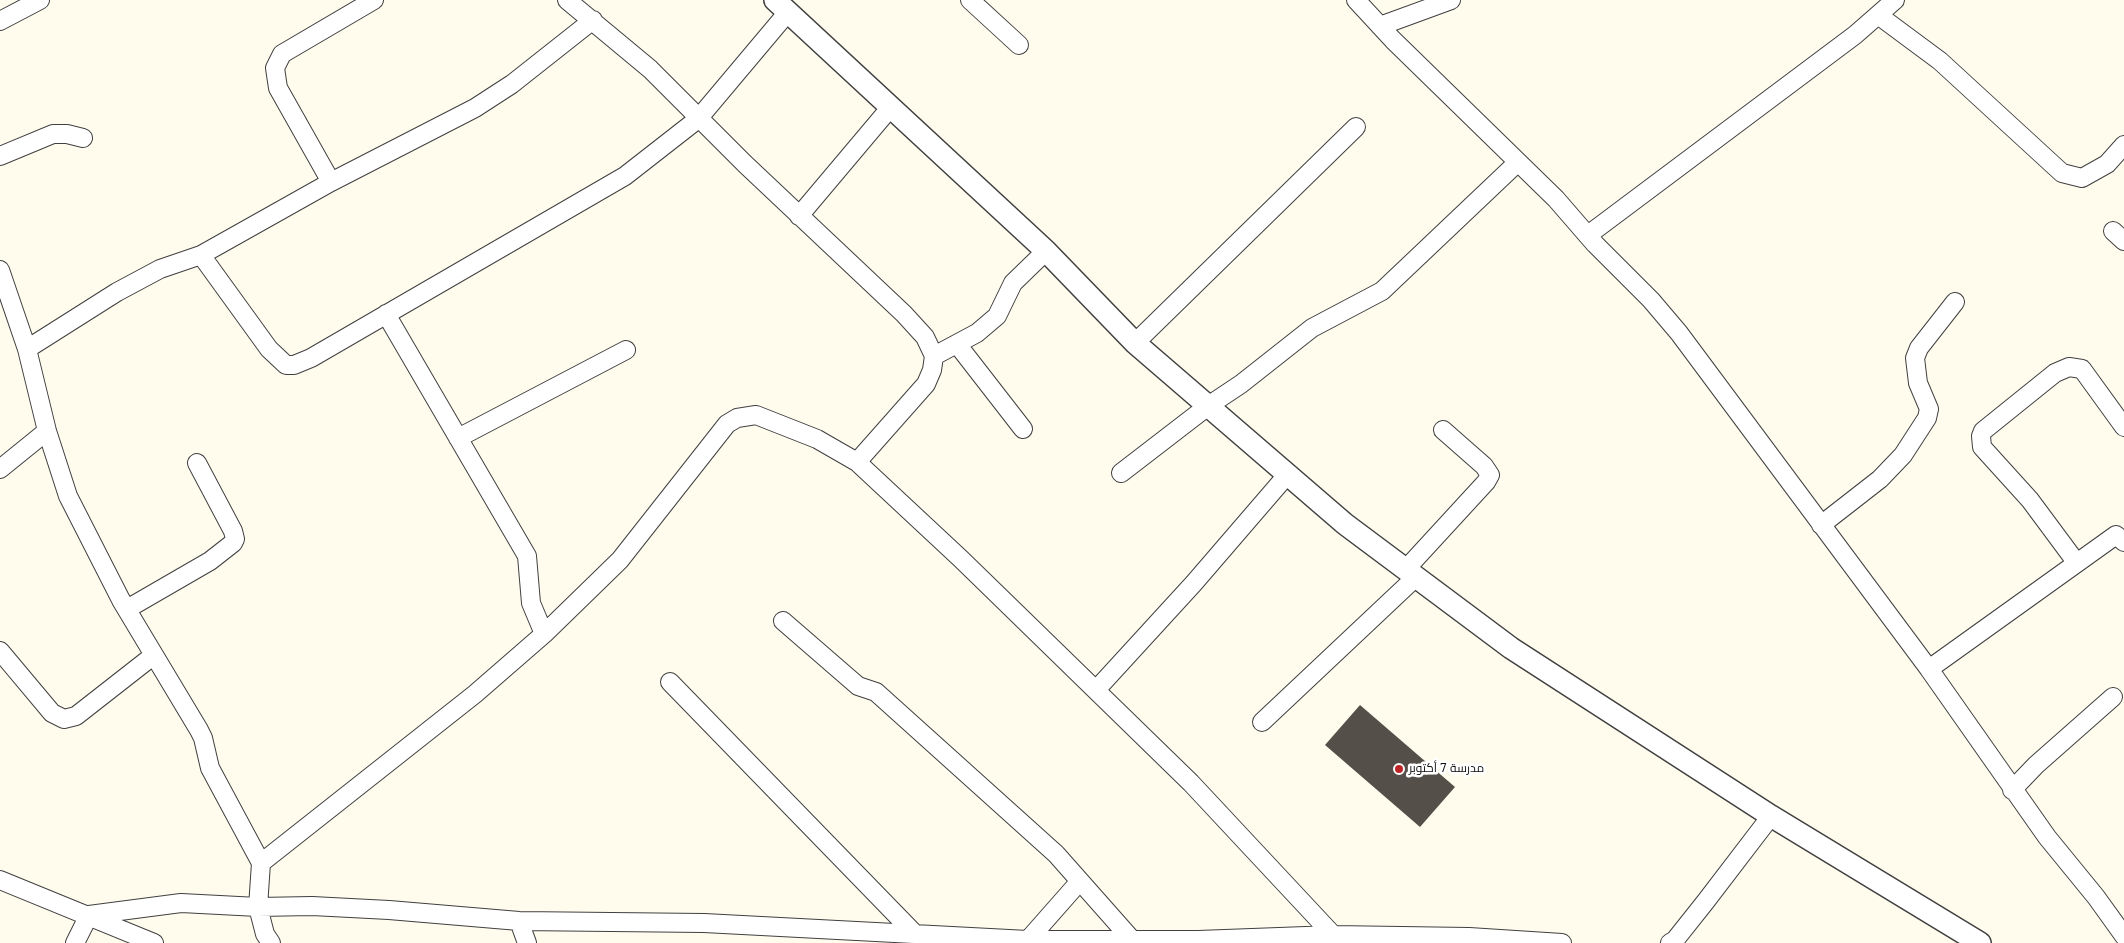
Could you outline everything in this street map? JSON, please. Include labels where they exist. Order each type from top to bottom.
[{"type":"street","points":[[0,21],[40,0]]},
{"type":"street","points":[[331,182],[278,88],[275,68],[282,54],[374,0]]},
{"type":"street","points":[[567,0],[650,69],[698,119],[915,325],[934,356],[932,370],[926,384],[857,462]]},
{"type":"street","points":[[970,0],[1019,45]]},
{"type":"street","points":[[1356,0],[1380,26],[1556,199],[1651,300],[1679,333],[1929,669],[2012,790],[2124,936]]},
{"type":"street","points":[[1380,26],[1451,0]]},
{"type":"street","points":[[1588,235],[1855,35],[1895,0]]},
{"type":"street","points":[[200,255],[269,349],[286,365],[294,365],[311,358],[625,176],[698,119],[782,6],[1046,251],[1135,343],[1345,524],[1511,648],[1771,816],[1980,943]]},
{"type":"street","points":[[1878,15],[1940,61],[2062,173],[2082,178],[2107,164],[2124,145]]},
{"type":"street","points":[[27,349],[117,292],[160,269],[200,255],[331,182],[475,108],[512,84],[593,20]]},
{"type":"street","points":[[799,216],[890,108]]},
{"type":"street","points":[[1135,343],[1356,127]]},
{"type":"street","points":[[0,156],[52,134],[67,134],[82,138]]},
{"type":"street","points":[[1121,473],[1208,406],[1241,384],[1312,328],[1382,291],[1518,162]]},
{"type":"street","points":[[934,356],[977,333],[997,316],[1013,283],[1046,251]]},
{"type":"street","points":[[0,270],[27,349],[48,431],[68,496],[127,609],[203,738],[210,768],[261,863],[258,908],[265,934],[271,943]]},
{"type":"street","points":[[1821,525],[1880,479],[1903,455],[1927,418],[1929,409],[1918,383],[1915,358],[1919,348],[1955,302]]},
{"type":"street","points":[[386,314],[527,556],[531,603],[544,634]]},
{"type":"street","points":[[957,344],[1023,429]]},
{"type":"street","points":[[458,438],[626,350]]},
{"type":"street","points":[[2076,562],[2036,507],[1982,447],[1980,442],[1981,436],[1983,431],[2055,373],[2069,367],[2082,369],[2124,427]]},
{"type":"street","points":[[261,863],[409,744],[475,694],[544,634],[620,560],[732,420],[746,415],[764,416],[817,439],[857,462],[962,559],[1191,783],[1334,935]]},
{"type":"street","points":[[1262,722],[1411,573],[1486,482],[1490,474],[1484,466],[1443,430]]},
{"type":"street","points":[[0,469],[48,431]]},
{"type":"street","points":[[127,609],[210,561],[233,543],[235,539],[233,531],[197,463]]},
{"type":"street","points":[[1096,690],[1188,589],[1287,475]]},
{"type":"street","points":[[1929,669],[2076,562],[2121,535]]},
{"type":"street","points":[[783,621],[858,686],[876,692],[1056,854],[1133,941]]},
{"type":"street","points":[[0,651],[52,713],[64,719],[76,716],[154,656]]},
{"type":"street","points":[[670,682],[913,932]]},
{"type":"street","points":[[2012,790],[2113,697]]},
{"type":"street","points":[[1670,943],[1675,940],[1771,816]]},
{"type":"street","points":[[0,880],[154,943]]},
{"type":"street","points":[[1028,940],[1080,880]]},
{"type":"street","points":[[89,916],[181,903],[258,908],[312,906],[389,910],[519,921],[704,923],[913,932],[1028,940],[1162,942],[1334,935],[1562,943]]},
{"type":"street","points":[[75,943],[89,916]]},
{"type":"street","points":[[519,921],[527,943]]},
{"type":"building","points":[[1360,705],[1455,787],[1420,827],[1325,745]]},
{"type":"place","name":"مدرسة 7 أكتوبر","points":[[1399,769]]}]
